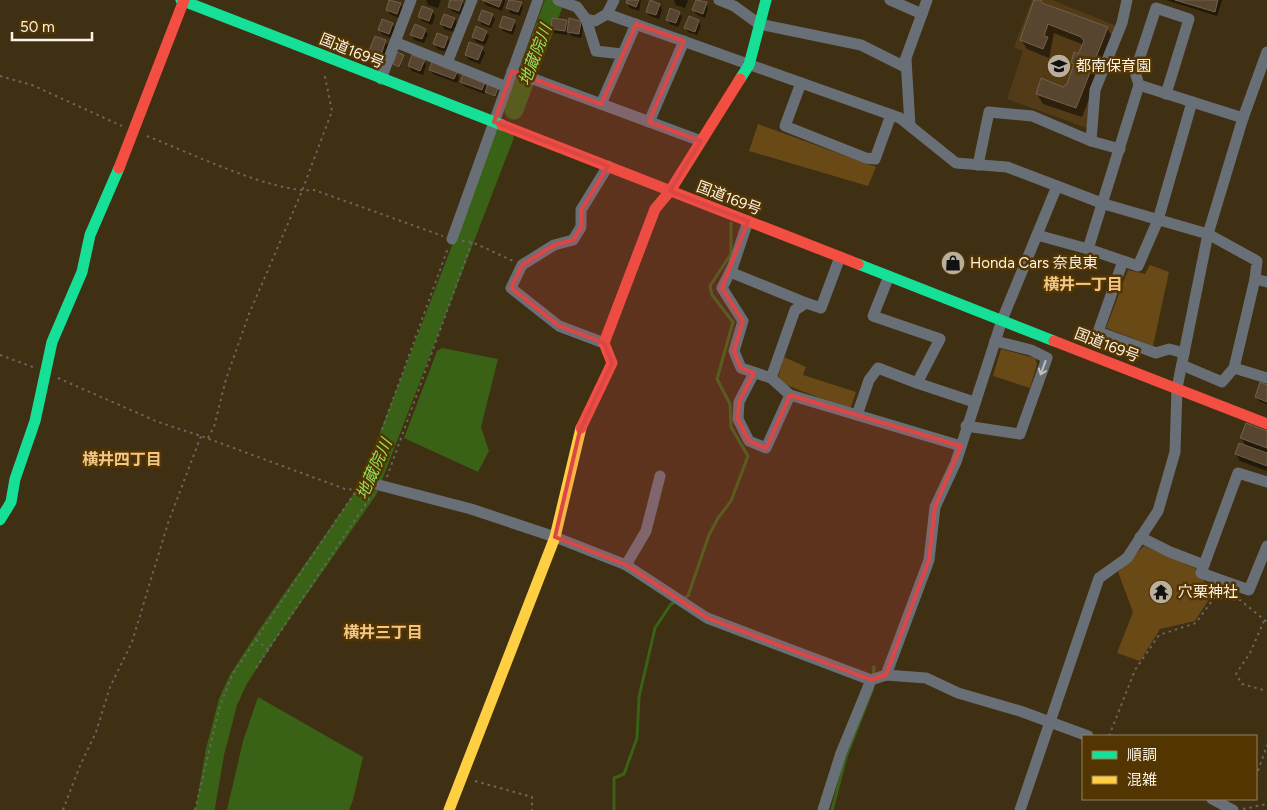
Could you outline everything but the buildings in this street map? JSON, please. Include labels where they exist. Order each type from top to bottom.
[{"type":"main road","points":[[0,520],[11,502],[15,479],[35,421],[52,342],[82,272],[90,235],[135,132],[183,0]]},
{"type":"main road","name":"国道169号","points":[[183,0],[1267,424]]},
{"type":"main road","points":[[449,810],[555,537],[580,430],[612,364],[604,343],[655,209],[670,191],[749,65],[766,0]]},
{"type":"street","points":[[381,79],[411,0]]},
{"type":"street","points":[[447,63],[472,0]]},
{"type":"street","points":[[452,239],[507,87],[522,74],[538,0]]},
{"type":"street","points":[[558,0],[579,3],[586,18],[596,51],[622,54]]},
{"type":"street","points":[[586,18],[594,21],[607,14],[614,0]]},
{"type":"street","points":[[719,0],[747,14],[759,24],[861,45],[903,66],[927,0]]},
{"type":"street","points":[[743,0],[747,14]]},
{"type":"street","points":[[890,0],[922,14]]},
{"type":"street","points":[[1091,141],[1095,90],[1122,24],[1127,0]]},
{"type":"street","points":[[1088,250],[1104,204],[1139,85],[1135,72],[1156,8],[1189,19],[1166,94]]},
{"type":"street","points":[[607,14],[900,118],[956,163],[1007,168],[1104,204],[1208,234],[1257,261],[1255,279],[1234,368],[1222,382],[1169,349],[1156,353],[1098,332],[1123,262]]},
{"type":"street","points":[[601,104],[636,24]]},
{"type":"street","points":[[649,122],[684,41]]},
{"type":"street","points":[[395,42],[507,87]]},
{"type":"street","points":[[1020,810],[1099,578],[1127,558],[1158,511],[1175,452],[1177,388],[1208,234],[1243,118],[1267,52]]},
{"type":"street","points":[[906,59],[910,126]]},
{"type":"street","points":[[522,74],[701,141]]},
{"type":"street","points":[[801,83],[785,126],[866,158],[874,159],[891,115]]},
{"type":"street","points":[[1139,85],[1243,118]]},
{"type":"street","points":[[1037,236],[1138,266],[1158,220],[1192,102]]},
{"type":"street","points":[[978,165],[989,112],[1032,116],[1091,141],[1120,149]]},
{"type":"street","points":[[604,343],[559,326],[511,288],[522,265],[554,246],[574,240],[581,227],[581,210],[608,166]]},
{"type":"street","points":[[886,675],[929,560],[935,507],[956,462],[966,426],[1002,320],[1056,186]]},
{"type":"street","points":[[748,221],[730,272],[722,288],[743,320],[734,351],[741,368],[771,378],[790,395],[961,446]]},
{"type":"street","points":[[730,272],[821,308],[840,257]]},
{"type":"street","points":[[889,276],[873,316],[940,339],[917,383]]},
{"type":"street","points":[[1255,279],[1267,282]]},
{"type":"street","points":[[771,378],[795,310],[806,303]]},
{"type":"street","points":[[966,426],[1020,434],[1047,358],[1032,350],[995,341]]},
{"type":"street","points":[[857,415],[869,380],[878,368],[974,402]]},
{"type":"street","points":[[1234,368],[1267,378]]},
{"type":"street","points":[[754,373],[739,402],[738,419],[749,440],[766,448],[790,395]]},
{"type":"street","points":[[1267,482],[1238,473],[1201,573],[1249,590],[1265,559],[1267,546]]},
{"type":"street","points":[[626,565],[646,531],[660,476]]},
{"type":"street","points":[[373,483],[471,509],[555,537],[626,565],[707,618],[871,680],[886,675],[926,678],[958,694],[1020,711],[1085,735]]},
{"type":"street","points":[[1140,537],[1170,552],[1204,565]]},
{"type":"street","points":[[823,810],[840,753],[871,680]]},
{"type":"street","points":[[1214,800],[1234,810]]},
{"type":"path","points":[[208,438],[214,427],[226,379],[250,314],[302,191],[332,111],[321,55]]},
{"type":"path","points":[[0,76],[32,86],[135,132],[268,183],[302,191],[314,190],[452,239],[472,242],[522,265]]},
{"type":"path","points":[[195,810],[219,708],[232,675],[359,490],[373,483],[452,239]]},
{"type":"path","points":[[256,668],[373,483],[472,242]]},
{"type":"path","points":[[0,355],[46,372],[158,422],[208,438],[345,489],[359,490]]},
{"type":"path","points":[[63,810],[79,768],[96,732],[110,687],[132,642],[168,523],[201,436]]},
{"type":"path","points":[[1109,735],[1134,670],[1159,635],[1196,622],[1214,598],[1240,600],[1266,621],[1250,653],[1236,674],[1242,684],[1267,691]]},
{"type":"path","points":[[256,640],[269,650]]},
{"type":"path","points":[[1257,774],[1267,745]]},
{"type":"path","points":[[462,777],[532,797],[532,810]]},
{"type":"path","points":[[1241,810],[1267,804]]},
{"type":"highlighted area","points":[[636,24],[684,41],[649,122],[701,141],[670,191],[748,221],[722,288],[743,321],[734,351],[741,368],[754,373],[739,402],[738,419],[749,441],[766,448],[790,395],[961,446],[935,507],[929,560],[886,675],[871,680],[707,618],[626,565],[555,537],[580,430],[612,363],[604,343],[559,326],[511,288],[522,265],[554,245],[573,240],[581,227],[581,210],[608,166],[494,122],[512,71],[601,104]]},
{"type":"shaded area","name":"都南保育園","points":[[1032,0],[1052,0],[1117,26],[1087,128],[1007,99],[1023,51],[1014,47]]},
{"type":"shaded area","points":[[758,124],[876,167],[868,186],[749,151]]},
{"type":"shaded area","points":[[1150,265],[1169,272],[1153,346],[1106,328],[1128,270],[1145,274]]},
{"type":"shaded area","points":[[442,348],[498,359],[481,427],[489,451],[478,472],[404,438],[437,351]]},
{"type":"shaded area","points":[[1001,349],[1035,358],[1037,364],[1030,388],[993,376]]},
{"type":"shaded area","points":[[784,357],[806,367],[803,375],[856,392],[850,410],[784,384],[778,377]]},
{"type":"shaded area","points":[[1144,546],[1199,570],[1211,596],[1195,621],[1160,629],[1140,661],[1117,653],[1133,612],[1118,572]]},
{"type":"shaded area","points":[[258,697],[363,757],[349,810],[227,810],[243,741]]},
{"type":"waterway","name":"地蔵院川","points":[[514,110],[555,0]]},
{"type":"waterway","name":"地蔵院川","points":[[205,810],[215,752],[228,702],[238,680],[267,635],[368,490],[504,137]]},
{"type":"waterway","points":[[684,598],[688,596],[709,535],[718,518],[731,501],[748,456],[731,427],[730,404],[717,379],[733,322],[712,295],[710,286],[731,254],[731,223]]},
{"type":"waterway","points":[[614,810],[614,778],[624,774],[637,738],[639,697],[655,628],[671,604],[676,602]]},
{"type":"waterway","points":[[873,677],[874,667]]},
{"type":"waterway","points":[[832,810],[846,757],[873,688]]},
{"type":"traffic: fast","points":[[181,0],[502,125]]},
{"type":"traffic: fast","points":[[740,79],[749,65],[766,0]]},
{"type":"traffic: fast","points":[[0,520],[11,502],[15,479],[35,421],[52,342],[82,272],[90,235],[119,168]]},
{"type":"traffic: fast","points":[[858,264],[1054,341]]},
{"type":"traffic: slow","points":[[449,810],[555,537],[581,428]]},
{"type":"traffic: jam","points":[[119,168],[184,0]]},
{"type":"traffic: jam","points":[[581,428],[612,363],[604,343],[655,209],[670,191],[740,79]]},
{"type":"traffic: jam","points":[[502,125],[858,264]]},
{"type":"traffic: jam","points":[[1054,341],[1267,424]]},
{"type":"place","name":"都南保育園","points":[[1059,66]]},
{"type":"place","name":"Honda Cars 奈良東","points":[[953,263]]},
{"type":"place","name":"穴栗神社","points":[[1161,592]]},
{"type":"district","name":"横井一丁目","points":[[1083,284]]},
{"type":"district","name":"横井四丁目","points":[[122,459]]},
{"type":"district","name":"横井三丁目","points":[[383,632]]}]
